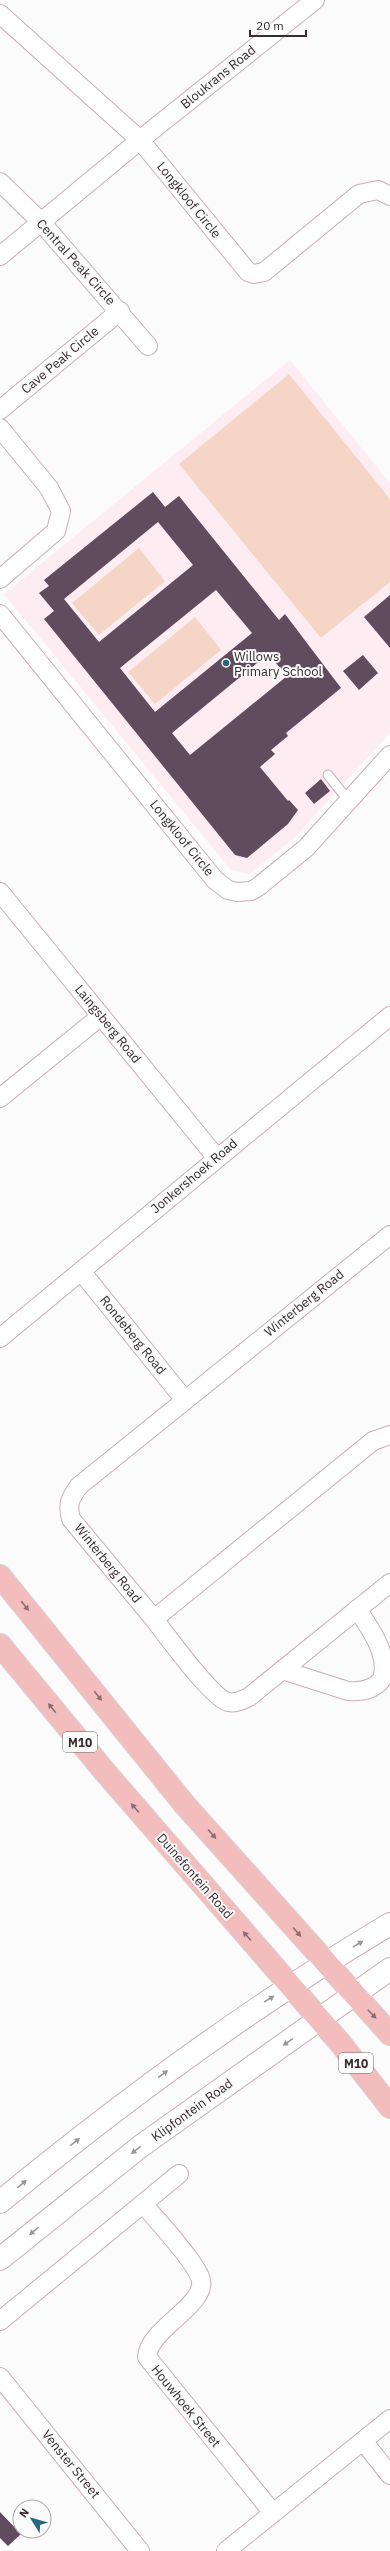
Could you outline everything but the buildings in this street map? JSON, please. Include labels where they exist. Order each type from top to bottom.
[{"type":"main road","points":[[0,1576],[185,1805],[353,1995],[390,2034]]},
{"type":"main road","name":"Duinefontein Road","points":[[0,1645],[105,1772],[320,2021],[390,2107]]},
{"type":"main road","points":[[0,2202],[137,2092],[258,2006],[390,1924]]},
{"type":"main road","name":"Klipfontein Road","points":[[0,2259],[141,2146],[320,2021],[390,1969]]},
{"type":"street","name":"Bloukrans Road","points":[[0,256],[140,140],[315,0]]},
{"type":"street","name":"Longkloof Circle","points":[[0,14],[140,140],[244,268],[254,274],[264,272],[359,194],[378,190],[390,196]]},
{"type":"street","name":"Central Peak Circle","points":[[0,182],[42,222],[120,311],[148,346]]},
{"type":"street","name":"Cave Peak Circle","points":[[0,410],[120,311]]},
{"type":"street","points":[[0,428],[49,488],[61,511],[56,531],[0,579]]},
{"type":"street","name":"Longkloof Circle","points":[[0,614],[215,880],[228,890],[244,892],[258,887],[306,848],[390,755]]},
{"type":"street","name":"Laingsberg Road","points":[[0,892],[216,1157]]},
{"type":"street","points":[[0,1098],[101,1016]]},
{"type":"street","name":"Jonkershoek Road","points":[[0,1338],[216,1157],[390,1016]]},
{"type":"street","name":"Winterberg Road","points":[[282,1670],[249,1697],[230,1703],[211,1689],[71,1519],[68,1502],[79,1486],[184,1399],[390,1235]]},
{"type":"street","name":"Rondeberg Road","points":[[81,1271],[184,1399]]},
{"type":"street","points":[[154,1619],[373,1440],[390,1435]]},
{"type":"street","points":[[282,1670],[390,1583]]},
{"type":"street","points":[[282,1670],[348,1691],[360,1692],[380,1682],[386,1673],[386,1656],[357,1609]]},
{"type":"street","points":[[0,2321],[179,2174]]},
{"type":"street","name":"Houwhoek Street","points":[[143,2204],[197,2270],[202,2285],[200,2293],[193,2301],[151,2341],[147,2357],[273,2513]]},
{"type":"street","name":"Venster Street","points":[[0,2377],[140,2551]]},
{"type":"street","points":[[226,2551],[390,2419]]},
{"type":"street","points":[[363,2441],[390,2475]]},
{"type":"lane","points":[[328,775],[349,801]]},
{"type":"shaded area","name":"Willows Primary School","points":[[290,360],[390,483],[390,733],[295,837],[250,874],[231,870],[4,594]]},
{"type":"shaded area","points":[[289,374],[390,499],[390,582],[321,638],[179,464]]},
{"type":"shaded area","points":[[139,548],[165,581],[99,635],[72,603]]},
{"type":"shaded area","points":[[195,617],[221,650],[155,704],[128,672]]},
{"type":"place","name":"Willows Primary School","points":[[226,663]]}]
